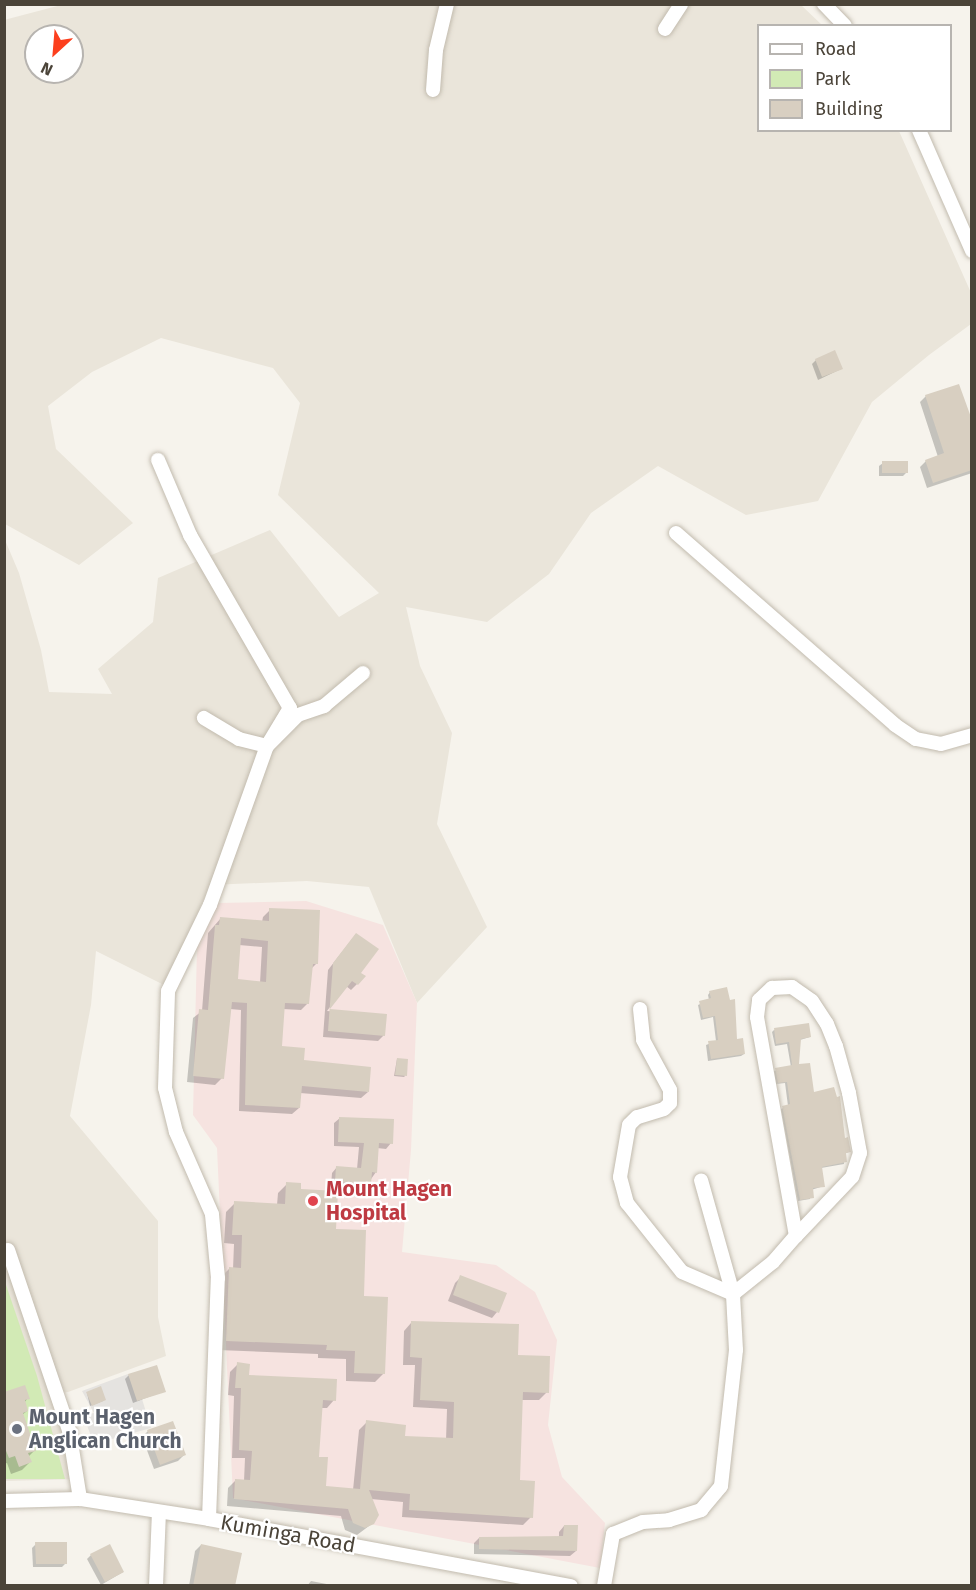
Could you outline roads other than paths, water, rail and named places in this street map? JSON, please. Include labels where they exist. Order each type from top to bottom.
[{"type":"street","points":[[434,90],[436,50],[447,4]]},
{"type":"street","points":[[665,29],[681,4]]},
{"type":"street","points":[[824,4],[843,24]]},
{"type":"street","points":[[920,132],[972,251]]},
{"type":"street","points":[[158,460],[190,536],[290,708],[267,746],[210,905],[168,991],[165,1088],[176,1132],[212,1214],[218,1278],[209,1519]]},
{"type":"street","points":[[676,533],[895,725],[916,739],[941,744],[972,735]]},
{"type":"street","points":[[267,746],[298,715],[324,706],[363,673]]},
{"type":"street","points":[[204,718],[239,739],[267,746]]},
{"type":"street","points":[[733,1294],[773,1262],[852,1177],[860,1153],[849,1093],[827,1024],[812,1001],[792,987],[772,988],[759,1000],[758,1017],[796,1236]]},
{"type":"street","points":[[640,1009],[643,1040],[670,1090],[670,1103],[664,1109],[637,1118],[629,1125],[620,1178],[627,1203],[682,1272],[733,1294]]},
{"type":"street","points":[[604,1586],[613,1534],[643,1522],[669,1520],[701,1510],[721,1486],[736,1350],[733,1294],[701,1179]]},
{"type":"street","points":[[8,1251],[69,1430],[80,1499]]},
{"type":"street","name":"Kuminga Road","points":[[4,1501],[80,1499],[209,1519],[571,1586]]},
{"type":"street","points":[[156,1586],[159,1512]]},
{"type":"place","name":"Mount Hagen Hospital","points":[[313,1201]]},
{"type":"place","name":"Mount Hagen Anglican Church","points":[[17,1429]]}]
